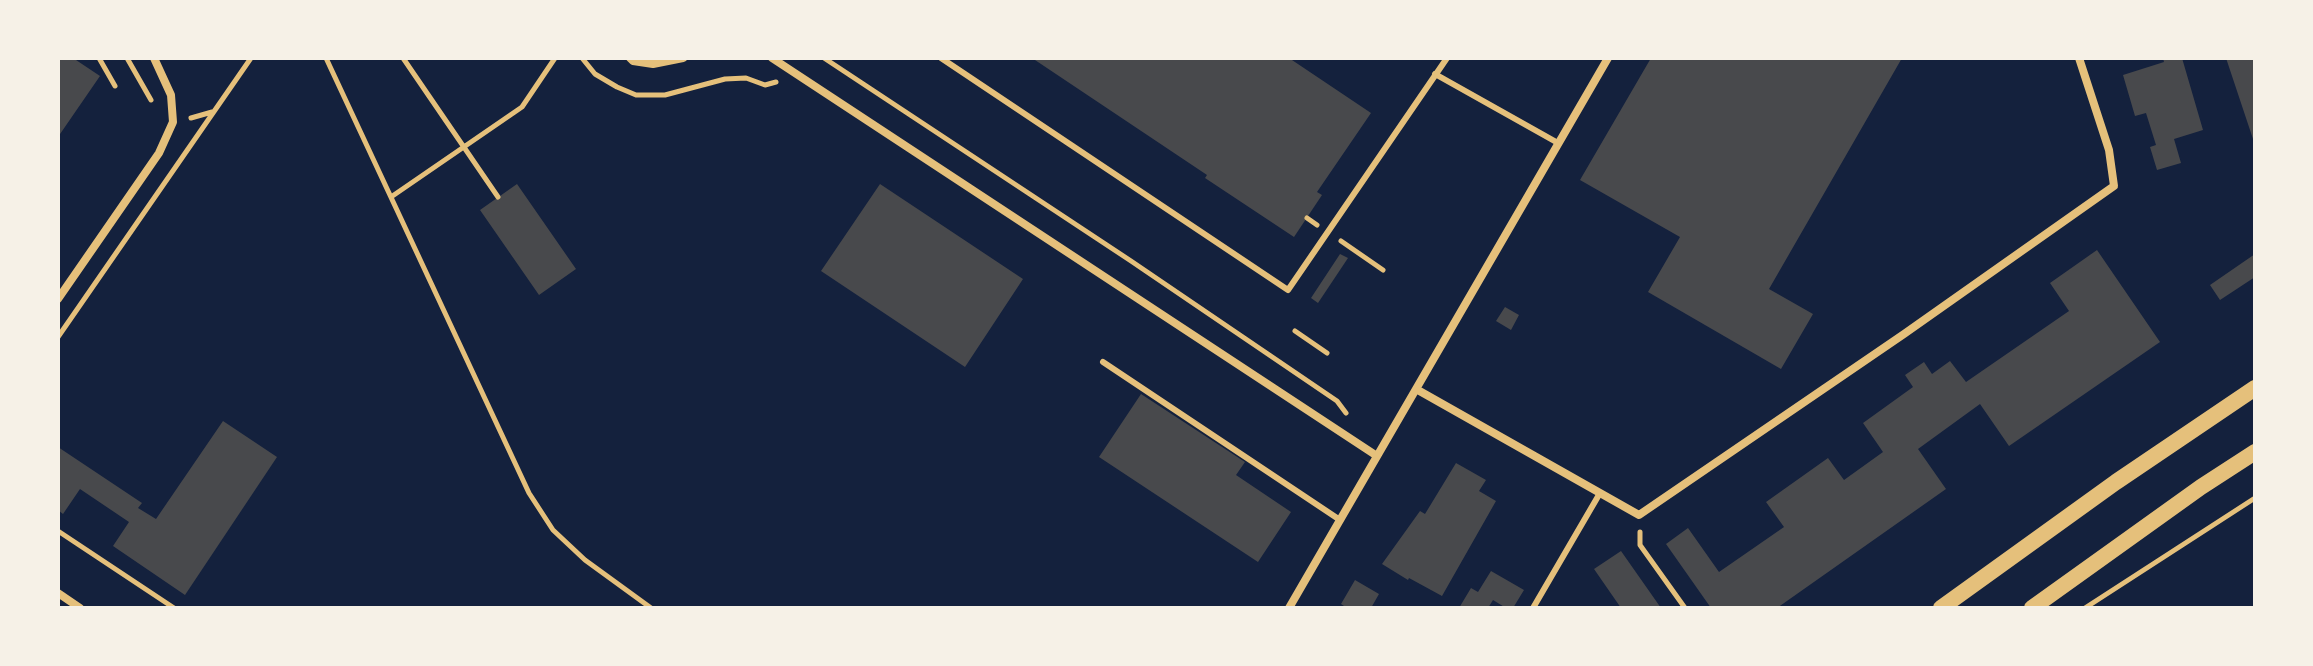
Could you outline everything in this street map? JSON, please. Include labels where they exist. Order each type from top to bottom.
[{"type":"main road","points":[[1941,608],[2116,482],[2255,388]]},
{"type":"main road","points":[[2032,608],[2255,452]]},
{"type":"street","points":[[58,299],[159,153],[173,122],[171,95],[154,58]]},
{"type":"street","points":[[630,58],[653,64],[683,58]]},
{"type":"street","points":[[772,58],[1377,456]]},
{"type":"street","points":[[1289,608],[1608,58]]},
{"type":"street","points":[[1416,389],[1639,515],[2114,186],[2109,150],[2079,58]]},
{"type":"street","points":[[58,593],[80,608]]},
{"type":"lane","points":[[941,58],[1288,290],[1447,58]]},
{"type":"lane","points":[[1435,74],[1558,143]]},
{"type":"lane","points":[[1103,362],[1340,520]]},
{"type":"lane","points":[[1533,608],[1600,493]]},
{"type":"path","points":[[99,58],[115,86]]},
{"type":"path","points":[[58,337],[251,58]]},
{"type":"path","points":[[326,58],[529,493],[553,530],[585,560],[651,608]]},
{"type":"path","points":[[403,58],[498,197]]},
{"type":"path","points":[[391,197],[522,107],[555,58]]},
{"type":"path","points":[[582,58],[595,74],[636,95],[665,95],[725,79],[746,78],[765,85],[800,76]]},
{"type":"path","points":[[824,58],[1337,401],[1353,423]]},
{"type":"path","points":[[1307,218],[1383,270]]},
{"type":"path","points":[[1295,331],[1327,353]]},
{"type":"path","points":[[2085,608],[2255,498]]},
{"type":"path","points":[[1639,515],[1640,545],[1685,608]]},
{"type":"path","points":[[58,531],[174,608]]},
{"type":"building","points":[[58,58],[73,58],[100,76],[58,137]]},
{"type":"building","points":[[1032,58],[1289,58],[1371,113],[1317,192],[1322,195],[1294,237]]},
{"type":"building","points":[[1651,58],[1902,58],[1769,289],[1813,314],[1781,369],[1648,292],[1680,237],[1580,180]]},
{"type":"building","points":[[2163,58],[2182,58],[2203,130],[2174,139],[2181,163],[2157,170],[2150,147],[2156,145],[2146,113],[2135,116],[2123,75],[2164,62]]},
{"type":"building","points":[[2226,58],[2255,58],[2255,142],[2254,142]]},
{"type":"building","points":[[517,184],[576,269],[539,295],[480,210]]},
{"type":"building","points":[[880,184],[1023,279],[965,367],[821,271]]},
{"type":"building","points":[[2097,250],[2160,342],[2009,446],[1980,404],[1918,449],[1946,489],[1777,608],[1711,608],[1666,544],[1688,528],[1719,572],[1784,527],[1766,502],[1828,458],[1844,480],[1883,452],[1863,423],[1913,387],[1905,375],[1924,362],[1932,374],[1950,361],[1966,382],[2069,311],[2050,283]]},
{"type":"building","points":[[1340,254],[1348,258],[1318,303],[1311,298]]},
{"type":"building","points":[[2255,254],[2255,277],[2220,300],[2210,285]]},
{"type":"building","points":[[1505,307],[1519,315],[1511,330],[1496,321]]},
{"type":"building","points":[[1141,394],[1245,462],[1236,475],[1291,512],[1258,562],[1099,457]]},
{"type":"building","points":[[223,421],[277,457],[185,595],[113,546],[129,522],[80,489],[63,514],[58,510],[58,447],[142,503],[138,508],[156,519]]},
{"type":"building","points":[[1456,463],[1486,480],[1479,491],[1496,501],[1442,596],[1382,564],[1420,511],[1425,514]]},
{"type":"building","points":[[1621,551],[1661,608],[1621,608],[1594,569]]},
{"type":"building","points":[[1491,571],[1524,590],[1513,608],[1506,608],[1493,600],[1488,608],[1459,608],[1471,588],[1478,592]]},
{"type":"building","points":[[1355,580],[1379,594],[1371,608],[1347,608],[1341,604]]}]
